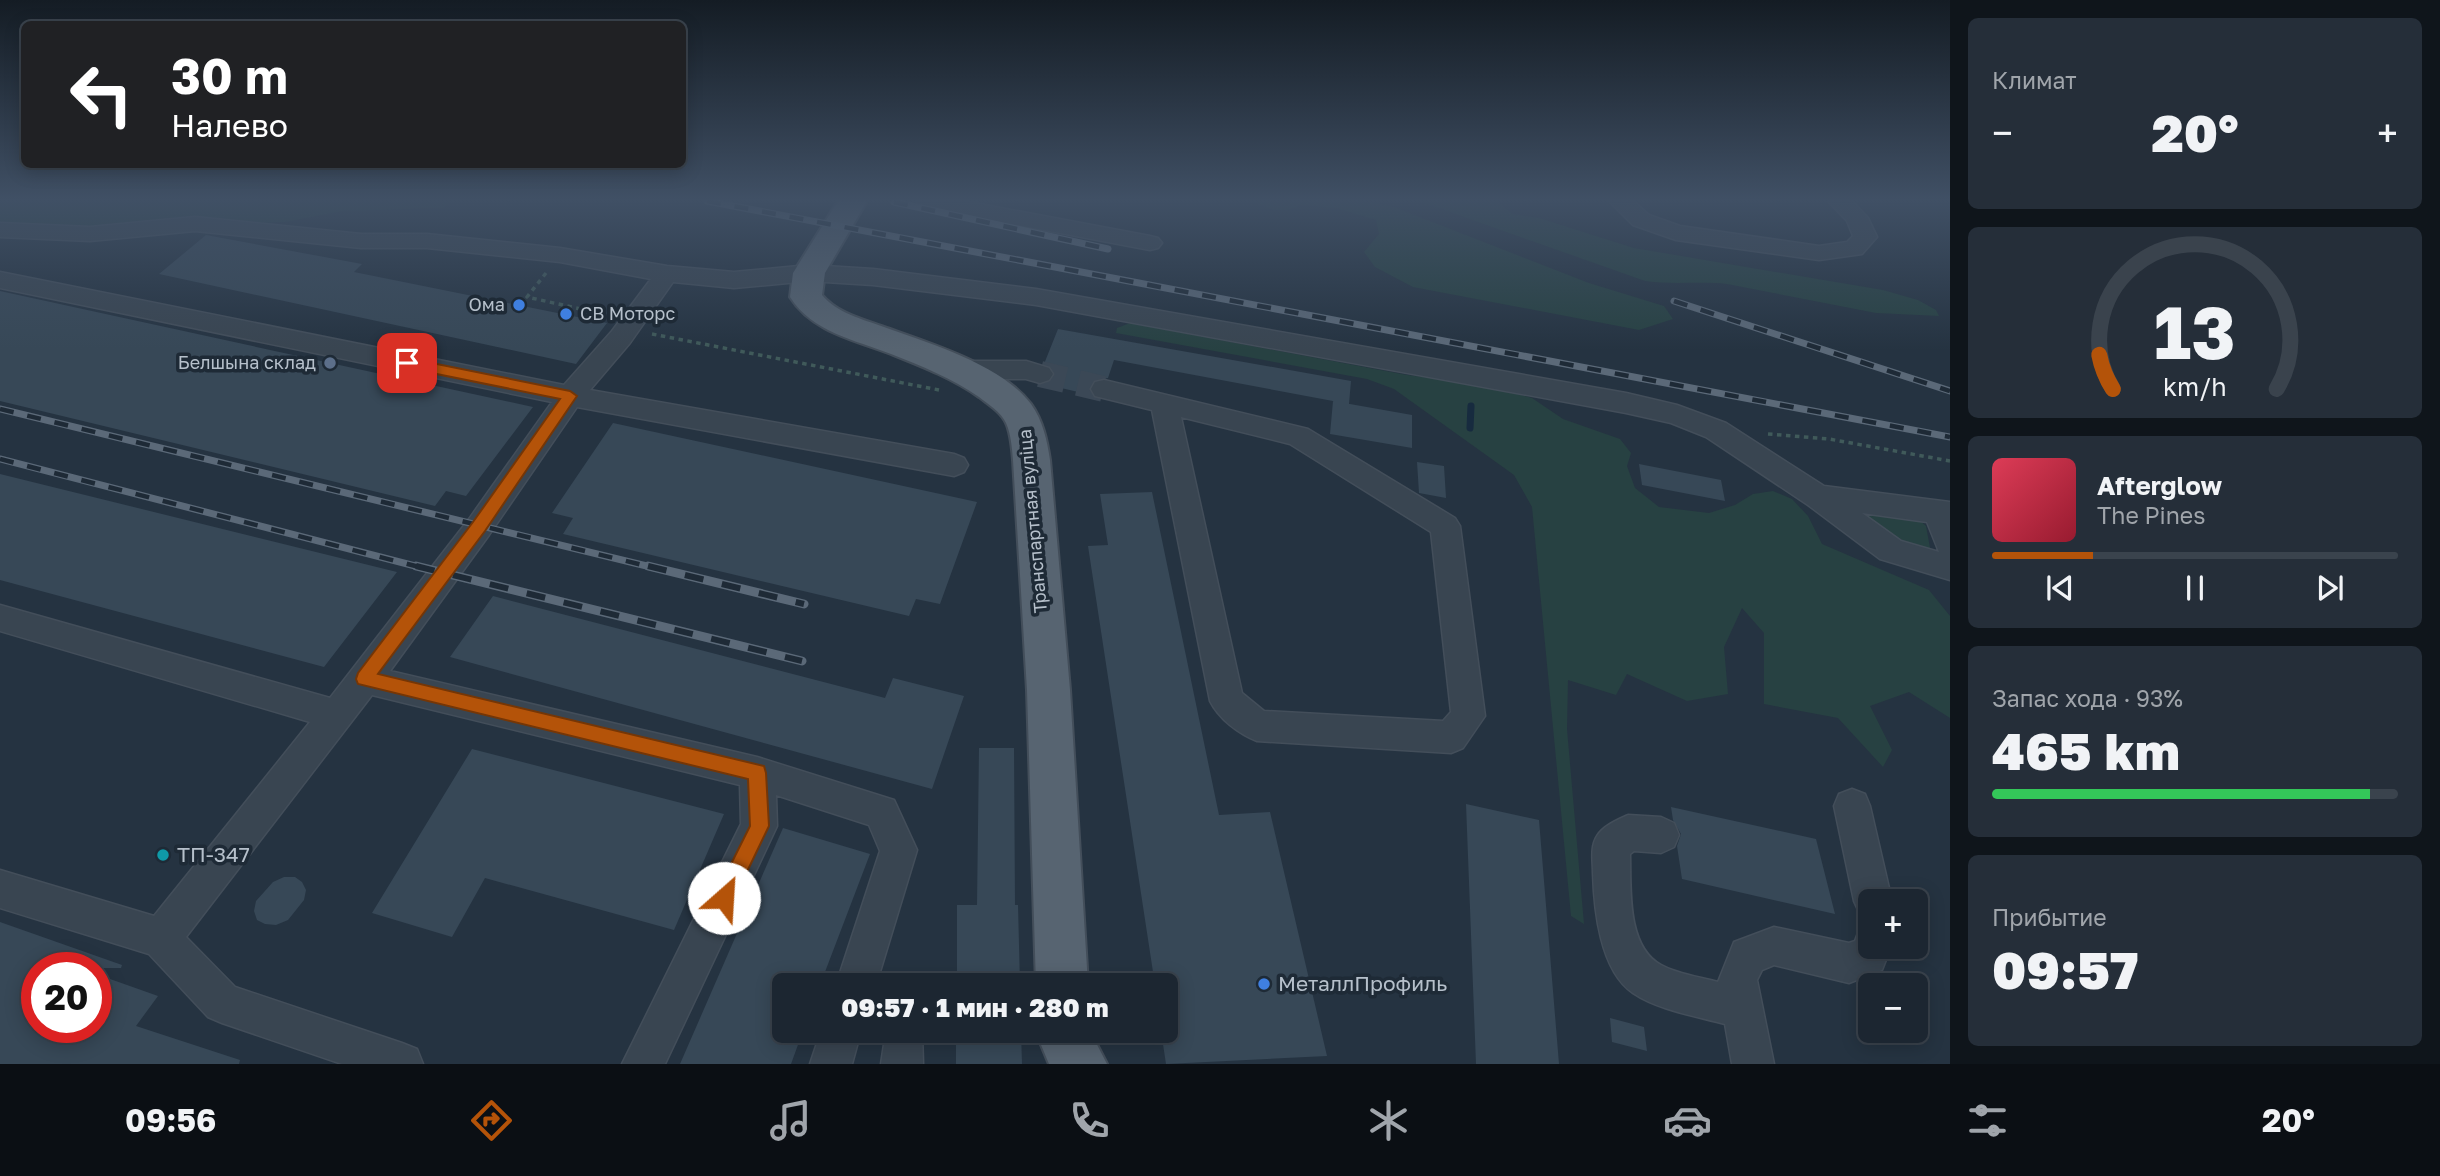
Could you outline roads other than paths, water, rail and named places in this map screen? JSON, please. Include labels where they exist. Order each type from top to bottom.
[{"type":"main road","points":[[809,273],[823,251]]},
{"type":"main road","name":"Транспартная вуліца","points":[[809,273],[806,297],[816,309],[953,381],[1009,401],[1027,426],[1040,573],[1061,973]]},
{"type":"lane","points":[[513,251],[667,274],[734,280],[809,273],[873,277],[1049,300],[1626,403],[1677,415],[1716,430],[1818,497],[1891,550],[1950,568]]},
{"type":"lane","points":[[1802,251],[1819,253],[1835,251]]},
{"type":"lane","points":[[161,938],[365,679],[479,527],[570,396],[615,321],[667,274]]},
{"type":"lane","points":[[0,281],[570,396],[954,465]]},
{"type":"lane","points":[[953,381],[1026,370],[1040,374]]},
{"type":"lane","points":[[1104,389],[1164,403],[1298,436],[1445,526],[1468,716],[1451,737],[1256,726],[1227,701],[1164,403]]},
{"type":"lane","points":[[1818,497],[1945,513],[1950,545]]},
{"type":"lane","points":[[0,618],[336,715]]},
{"type":"lane","points":[[365,679],[757,773],[881,812],[899,850],[860,973]]},
{"type":"lane","points":[[643,1064],[759,826],[757,773]]},
{"type":"lane","points":[[1852,806],[1870,889]]},
{"type":"lane","points":[[1661,835],[1628,832],[1611,846],[1614,921],[1629,955],[1647,979],[1743,1009]]},
{"type":"lane","points":[[0,889],[161,938],[222,1003],[401,1064]]},
{"type":"lane","points":[[1753,1064],[1737,979],[1748,956],[1774,946],[1850,963],[1860,959]]},
{"type":"lane","points":[[831,1064],[837,1043]]},
{"type":"waterway","points":[[1470,428],[1471,406]]},
{"type":"tunnel","points":[[1040,374],[1104,389]]},
{"type":"railway","points":[[969,251],[1950,437]]},
{"type":"railway","points":[[1674,301],[1950,391]]},
{"type":"railway","points":[[0,409],[655,568]]},
{"type":"railway","points":[[0,459],[423,568]]},
{"type":"railway","points":[[416,566],[802,661]]},
{"type":"railway","points":[[648,566],[804,604]]},
{"type":"place","name":"Ома","points":[[519,305]]},
{"type":"place","name":"СВ Моторс","points":[[566,314]]},
{"type":"place","name":"Белшына склад","points":[[330,363]]},
{"type":"place","name":"ТП-347","points":[[163,855]]},
{"type":"place","name":"МеталлПрофиль","points":[[1264,984]]}]
